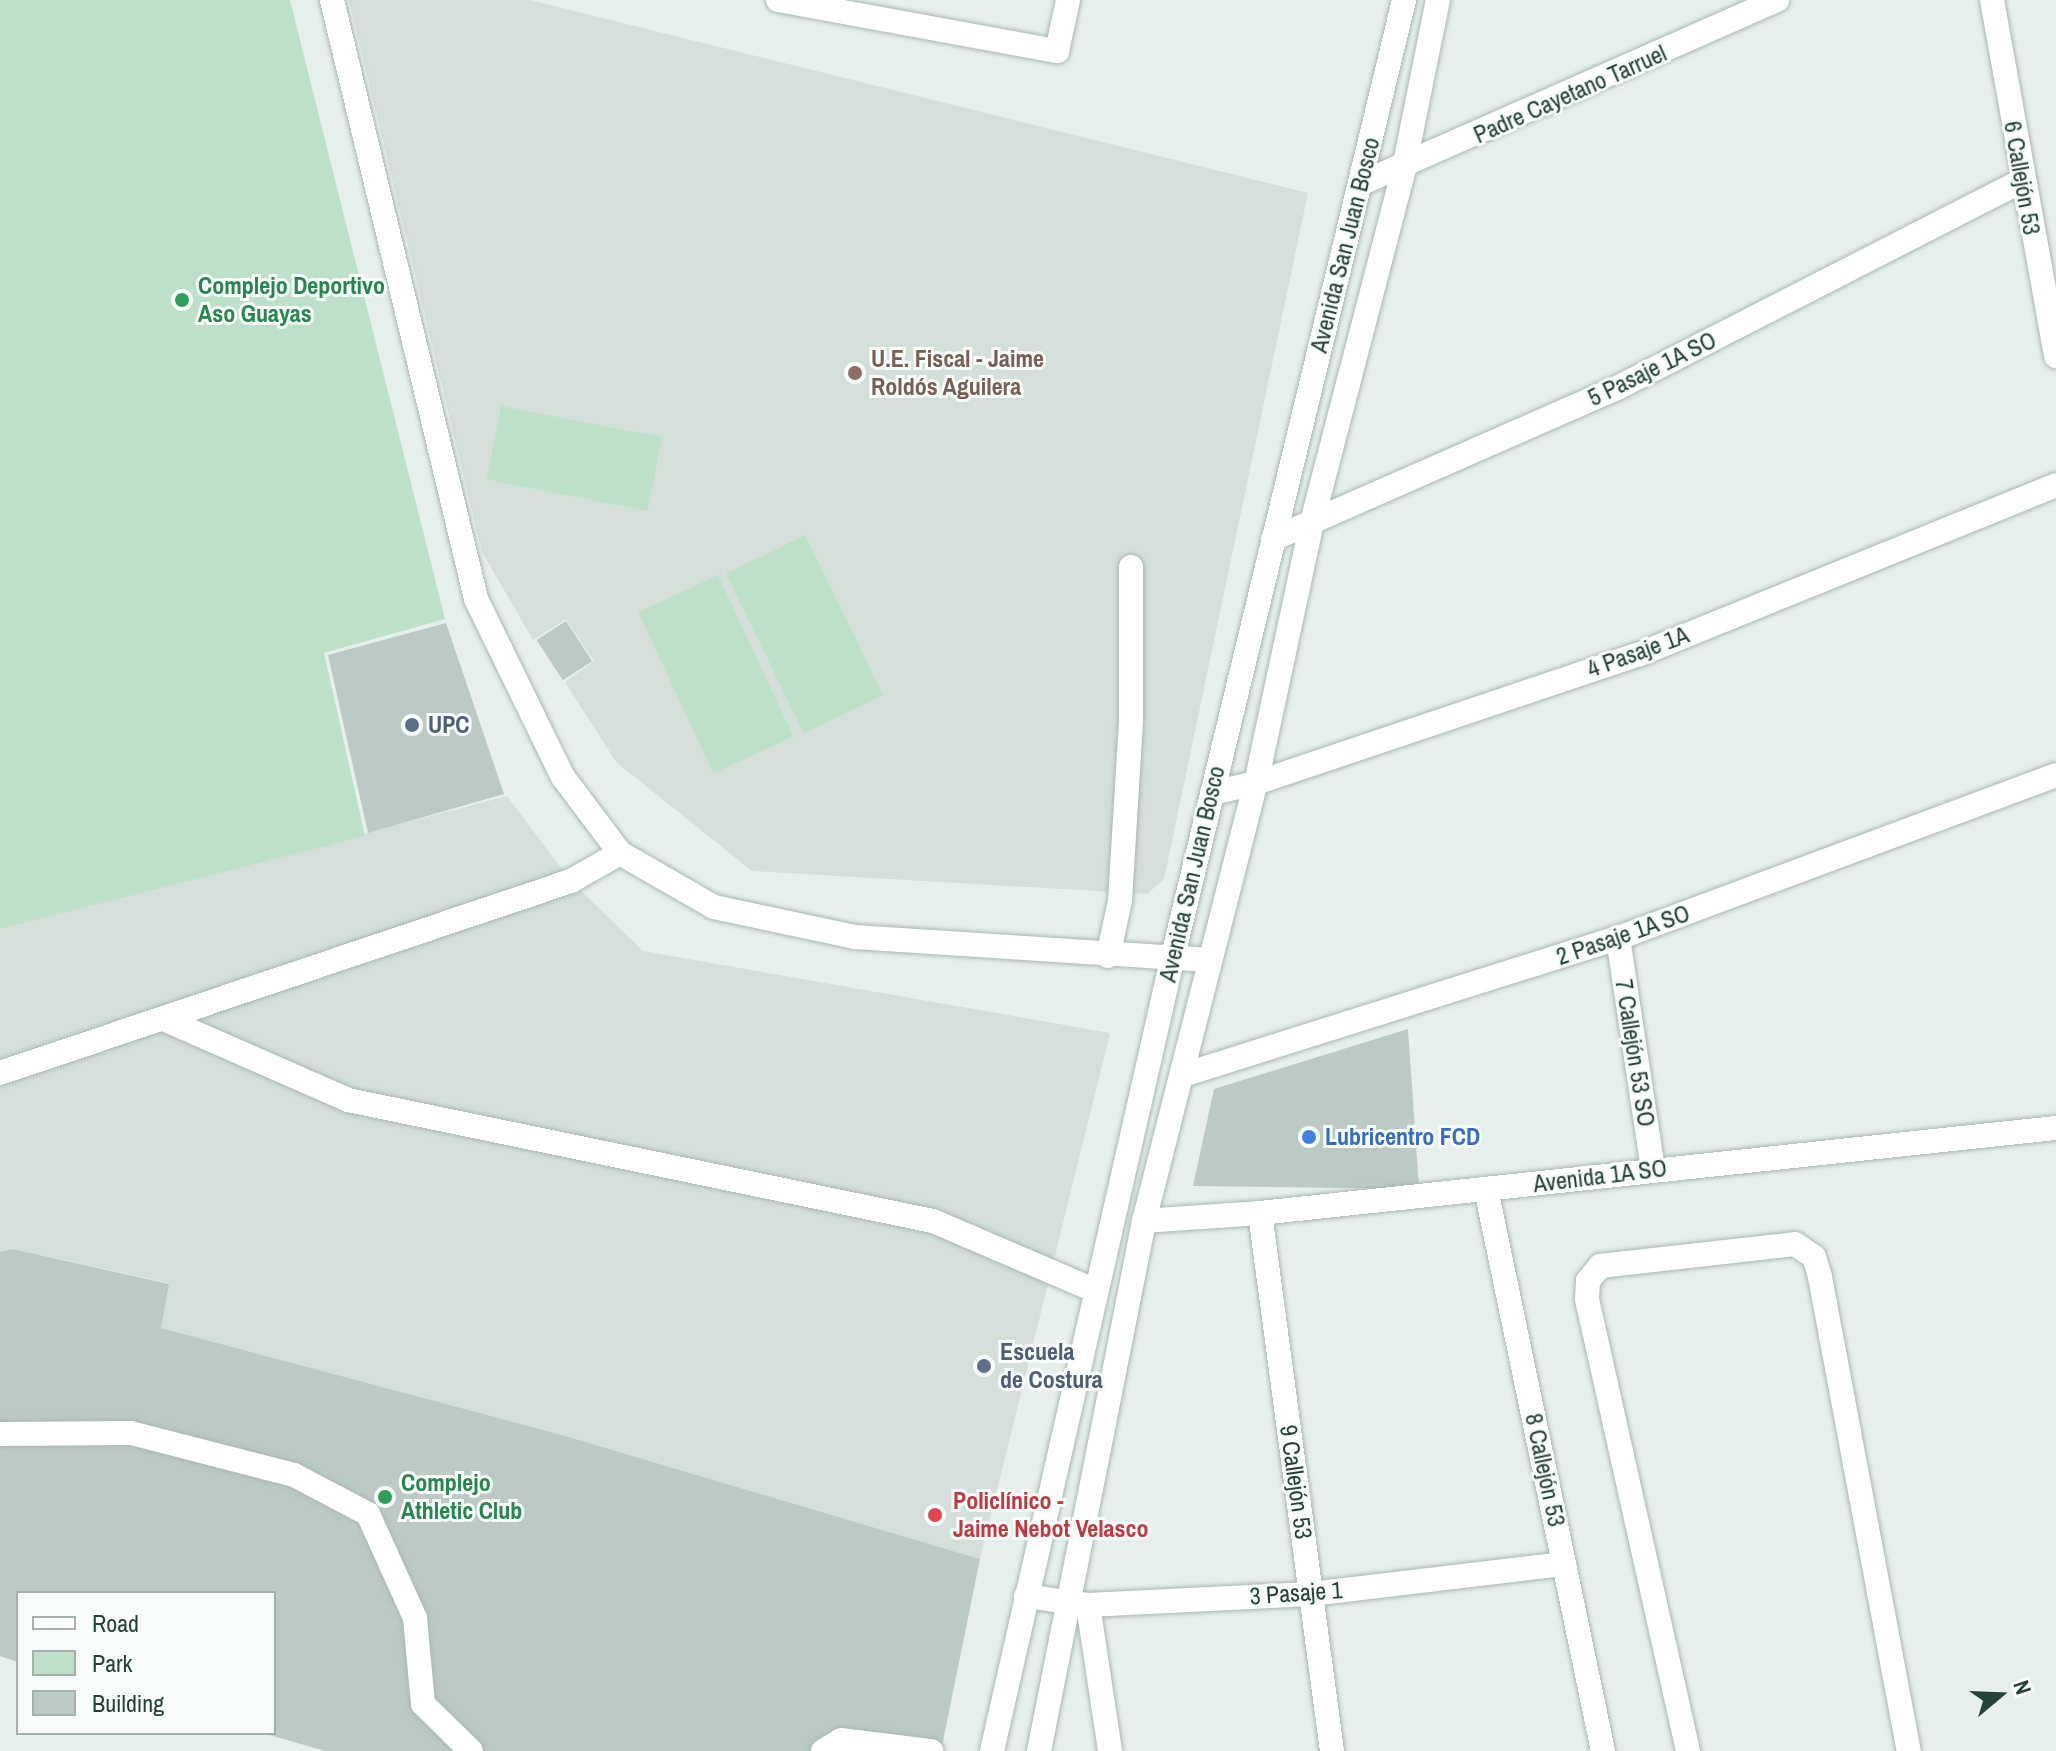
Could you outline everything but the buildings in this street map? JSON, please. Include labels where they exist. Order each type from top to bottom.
[{"type":"street","points":[[332,0],[476,599],[563,777],[620,853],[714,907],[855,937],[1108,956],[1209,960]]},
{"type":"street","points":[[778,0],[1057,51],[1068,0]]},
{"type":"street","name":"Avenida San Juan Bosco","points":[[992,1751],[1172,960],[1404,0]]},
{"type":"street","name":"Avenida San Juan Bosco","points":[[1039,1751],[1078,1604],[1088,1503],[1144,1221],[1256,783],[1312,522],[1404,168],[1438,0]]},
{"type":"street","name":"Padre Cayetano Tarruel","points":[[1360,184],[1404,168],[1741,9],[1777,0]]},
{"type":"street","name":"6 Callejón 53","points":[[1992,0],[2022,181],[2056,356]]},
{"type":"street","name":"5 Pasaje 1A SO","points":[[1273,539],[1617,388],[2022,181]]},
{"type":"street","name":"4 Pasaje 1A","points":[[1212,793],[1256,783],[1640,654],[2056,485]]},
{"type":"street","points":[[1108,956],[1120,901],[1130,735],[1131,567]]},
{"type":"street","name":"2 Pasaje 1A SO","points":[[1183,1075],[1618,938],[2056,775]]},
{"type":"street","points":[[0,1073],[166,1020],[571,881],[620,853]]},
{"type":"street","name":"7 Callejón 53 SO","points":[[1618,938],[1653,1169]]},
{"type":"street","points":[[166,1020],[348,1100],[933,1221],[1096,1291]]},
{"type":"street","name":"Avenida 1A SO","points":[[1144,1221],[1260,1213],[2056,1128]]},
{"type":"street","name":"8 Callejón 53","points":[[1486,1189],[1603,1751]]},
{"type":"street","name":"9 Callejón 53","points":[[1260,1213],[1332,1751]]},
{"type":"street","points":[[1688,1751],[1587,1299],[1588,1281],[1600,1266],[1795,1244],[1814,1257],[1820,1277],[1909,1751]]},
{"type":"street","points":[[0,1434],[131,1433],[294,1475],[368,1514],[415,1618],[423,1704],[471,1751]]},
{"type":"street","points":[[1050,1491],[1088,1503]]},
{"type":"street","name":"3 Pasaje 1","points":[[1026,1596],[1078,1604],[1311,1594],[1564,1564]]},
{"type":"street","points":[[1078,1604],[1110,1751]]},
{"type":"street","points":[[823,1751],[841,1740],[931,1751]]},
{"type":"shaded area","name":"U.E. Fiscal - Jaime Roldós Aguilera","points":[[349,0],[530,0],[1308,193],[1164,879],[1147,894],[752,871],[616,762],[565,682],[594,661],[566,619],[533,640],[482,552]]},
{"type":"shaded area","points":[[507,796],[571,881],[643,951],[1110,1033],[980,1559],[562,1435],[161,1328],[169,1283],[13,1249],[0,1252],[0,929]]},
{"type":"green space","name":"Complejo Deportivo Aso Guayas","points":[[0,0],[290,0],[445,619],[324,653],[365,836],[0,929]]},
{"type":"green space","points":[[501,406],[662,437],[648,511],[487,480]]},
{"type":"green space","points":[[805,535],[883,695],[804,734],[726,574]]},
{"type":"green space","points":[[718,575],[793,736],[713,774],[638,612]]},
{"type":"place","name":"Complejo Deportivo Aso Guayas","points":[[182,300]]},
{"type":"place","name":"U.E. Fiscal - Jaime Roldós Aguilera","points":[[855,373]]},
{"type":"place","name":"UPC","points":[[412,725]]},
{"type":"place","name":"Lubricentro FCD","points":[[1309,1137]]},
{"type":"place","name":"Escuela de Costura","points":[[984,1366]]},
{"type":"place","name":"Complejo Athletic Club","points":[[385,1497]]},
{"type":"place","name":"Policlínico - Jaime Nebot Velasco","points":[[935,1515]]}]
